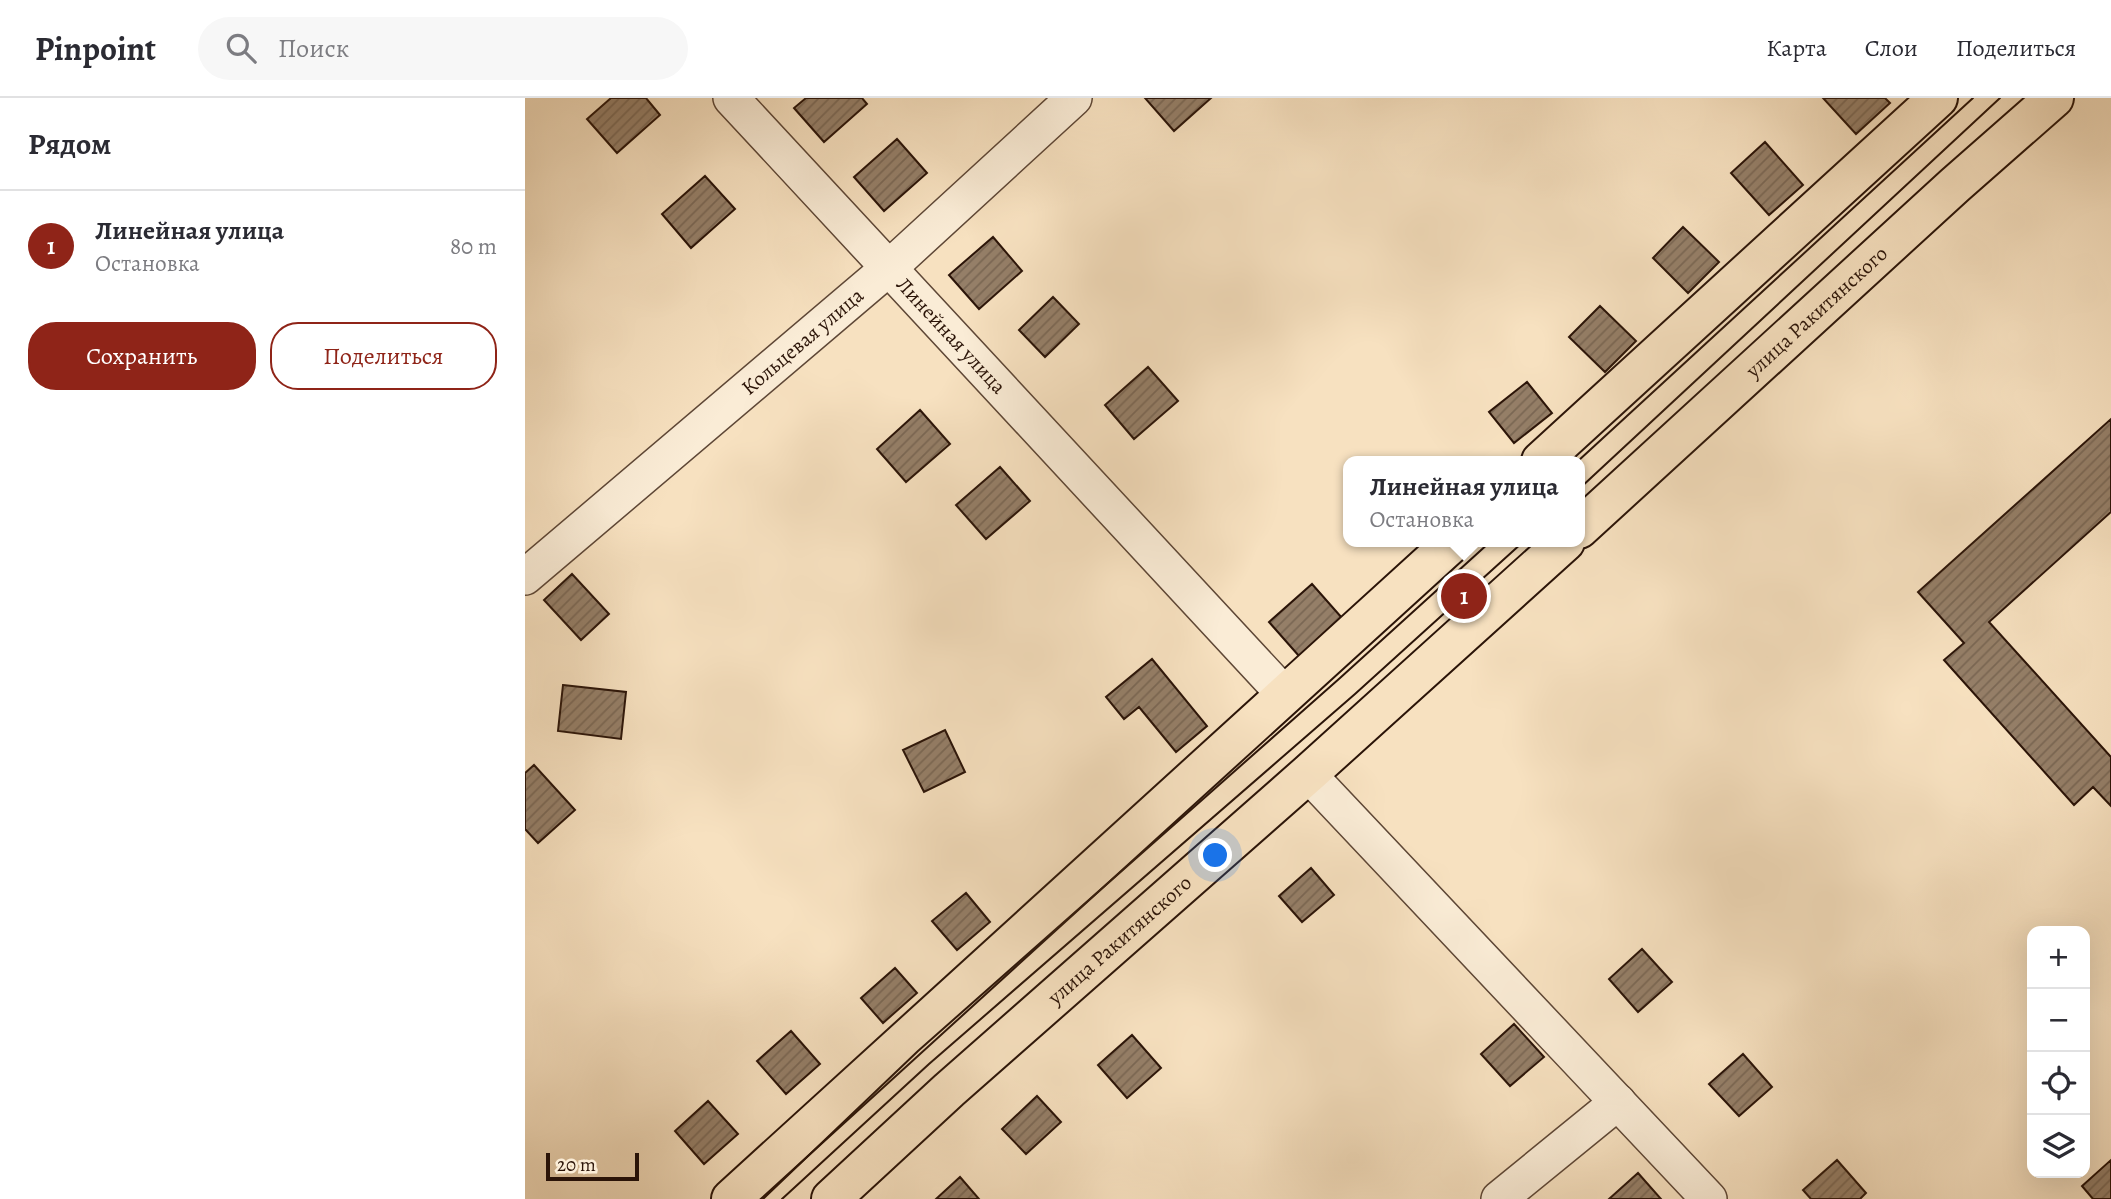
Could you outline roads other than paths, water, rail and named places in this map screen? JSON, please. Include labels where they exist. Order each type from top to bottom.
[{"type":"main road","points":[[1546,456],[1938,98]]},
{"type":"main road","name":"улица Ракитянского","points":[[1585,523],[2055,98]]},
{"type":"main road","points":[[731,1199],[1448,547]]},
{"type":"main road","name":"улица Ракитянского","points":[[831,1199],[1559,547]]},
{"type":"lane","name":"Линейная улица","points":[[731,98],[1285,695]]},
{"type":"lane","name":"Кольцевая улица","points":[[525,577],[890,267],[1074,98]]},
{"type":"lane","points":[[1308,774],[1709,1199]]},
{"type":"lane","points":[[1499,1199],[1618,1102]]},
{"type":"tram line","points":[[1583,456],[1973,98]]},
{"type":"tram line","points":[[1585,483],[2000,98]]},
{"type":"tram line","points":[[763,1199],[918,1051],[1484,547]]},
{"type":"tram line","points":[[782,1199],[929,1064],[1355,694],[1517,547]]},
{"type":"place","name":"Линейная улица","points":[[1464,596]]}]
